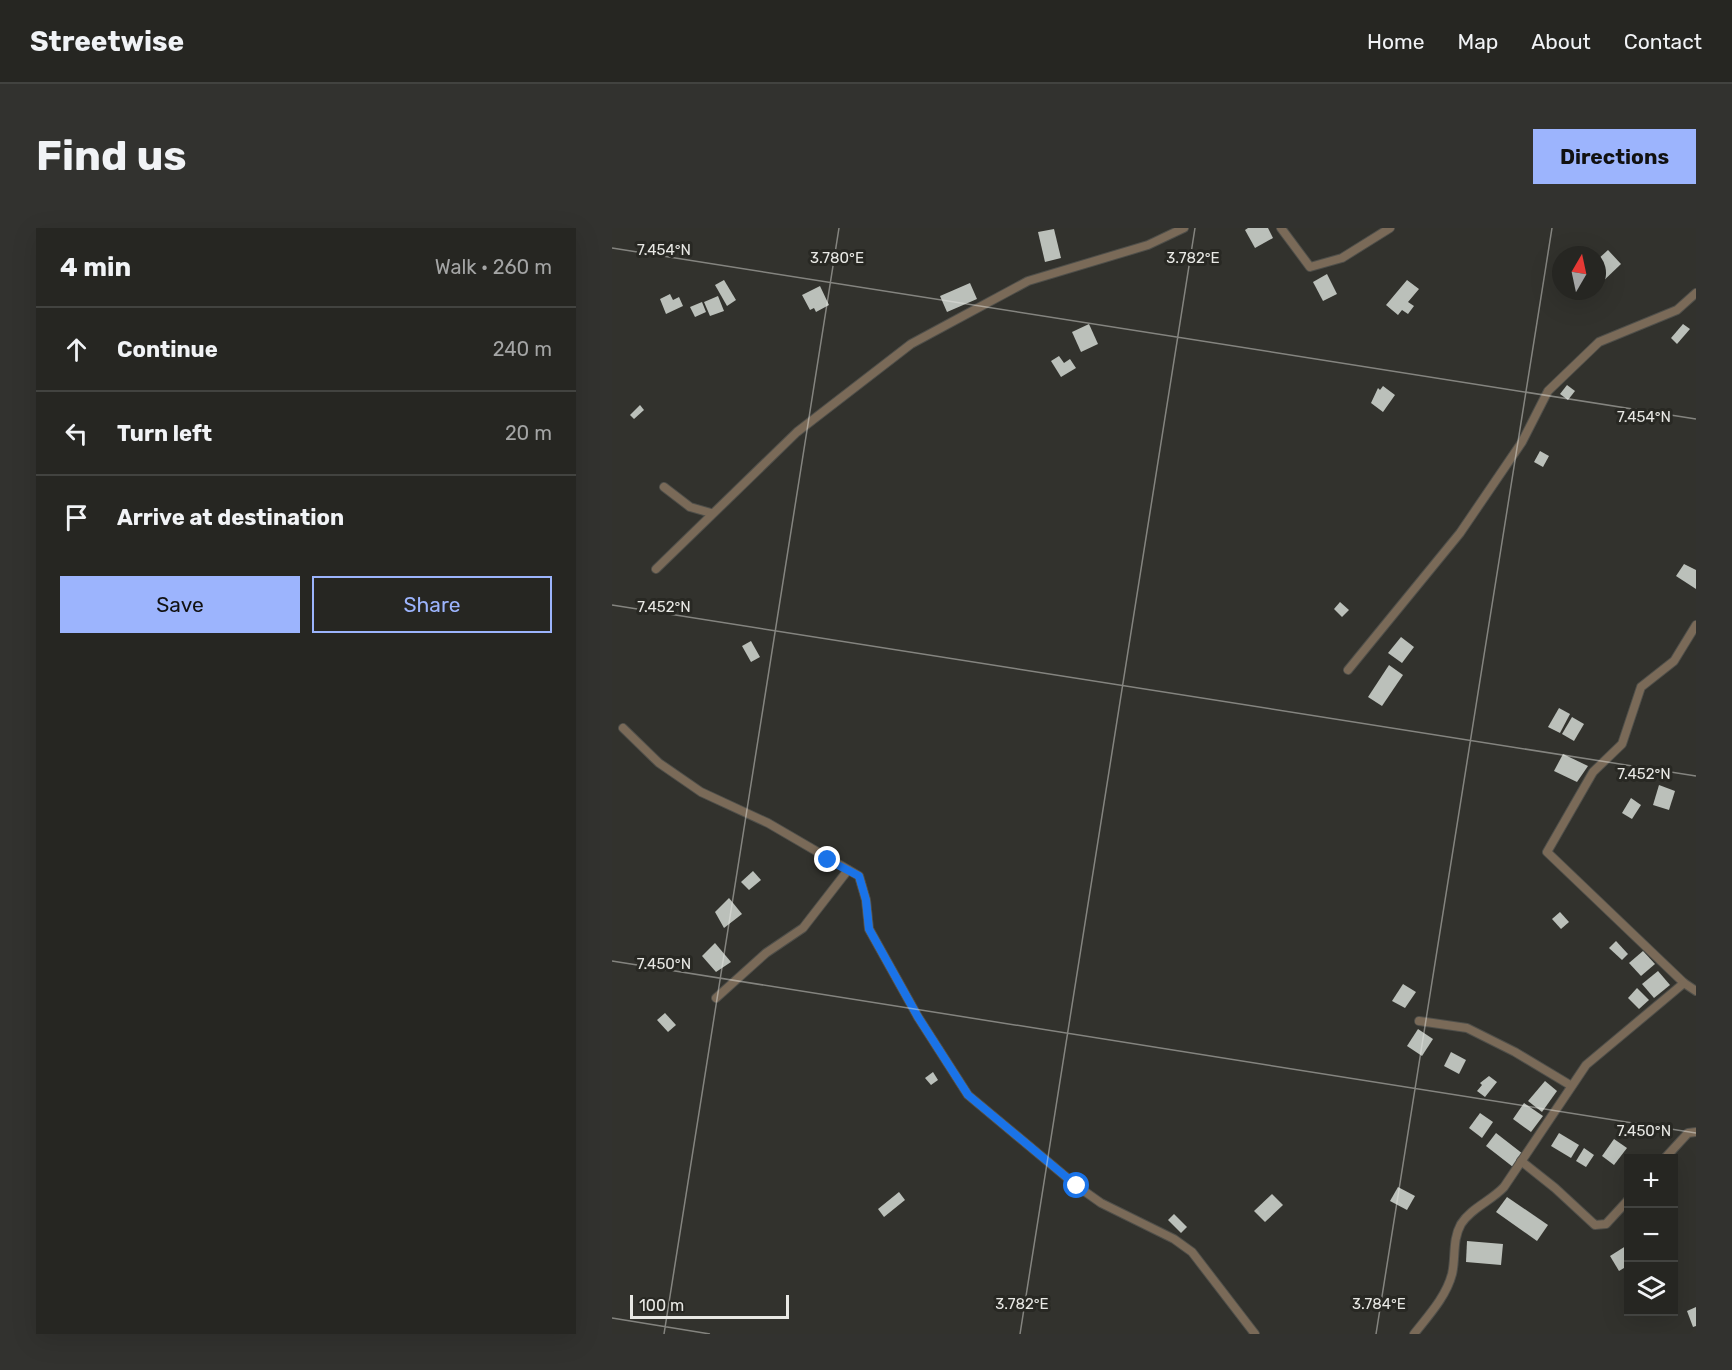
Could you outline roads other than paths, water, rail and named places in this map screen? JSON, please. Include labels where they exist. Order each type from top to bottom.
[{"type":"street","points":[[656,569],[711,513],[797,432],[911,344],[1028,281],[1148,245],[1184,228]]},
{"type":"street","points":[[1281,228],[1310,267],[1342,258],[1390,228]]},
{"type":"street","points":[[1348,669],[1460,533],[1522,442],[1548,391],[1599,342],[1677,310],[1696,293]]},
{"type":"street","points":[[664,487],[690,507],[711,513]]},
{"type":"street","points":[[1696,625],[1674,661],[1641,687],[1622,744],[1593,772],[1546,852],[1684,983],[1696,991]]},
{"type":"street","points":[[623,728],[659,763],[701,792],[768,823],[859,876],[866,900],[869,929],[918,1017],[968,1095],[1077,1186],[1101,1203],[1174,1239],[1192,1252],[1255,1334]]},
{"type":"street","points":[[716,998],[766,953],[802,928],[848,870]]},
{"type":"street","points":[[1414,1334],[1449,1283],[1454,1265],[1454,1245],[1462,1222],[1469,1213],[1493,1199],[1586,1065],[1684,983]]},
{"type":"street","points":[[1419,1021],[1467,1028],[1515,1052],[1570,1085]]},
{"type":"street","points":[[1669,1154],[1688,1133],[1696,1132]]},
{"type":"street","points":[[1521,1161],[1555,1188],[1595,1225],[1606,1224],[1624,1204]]}]
